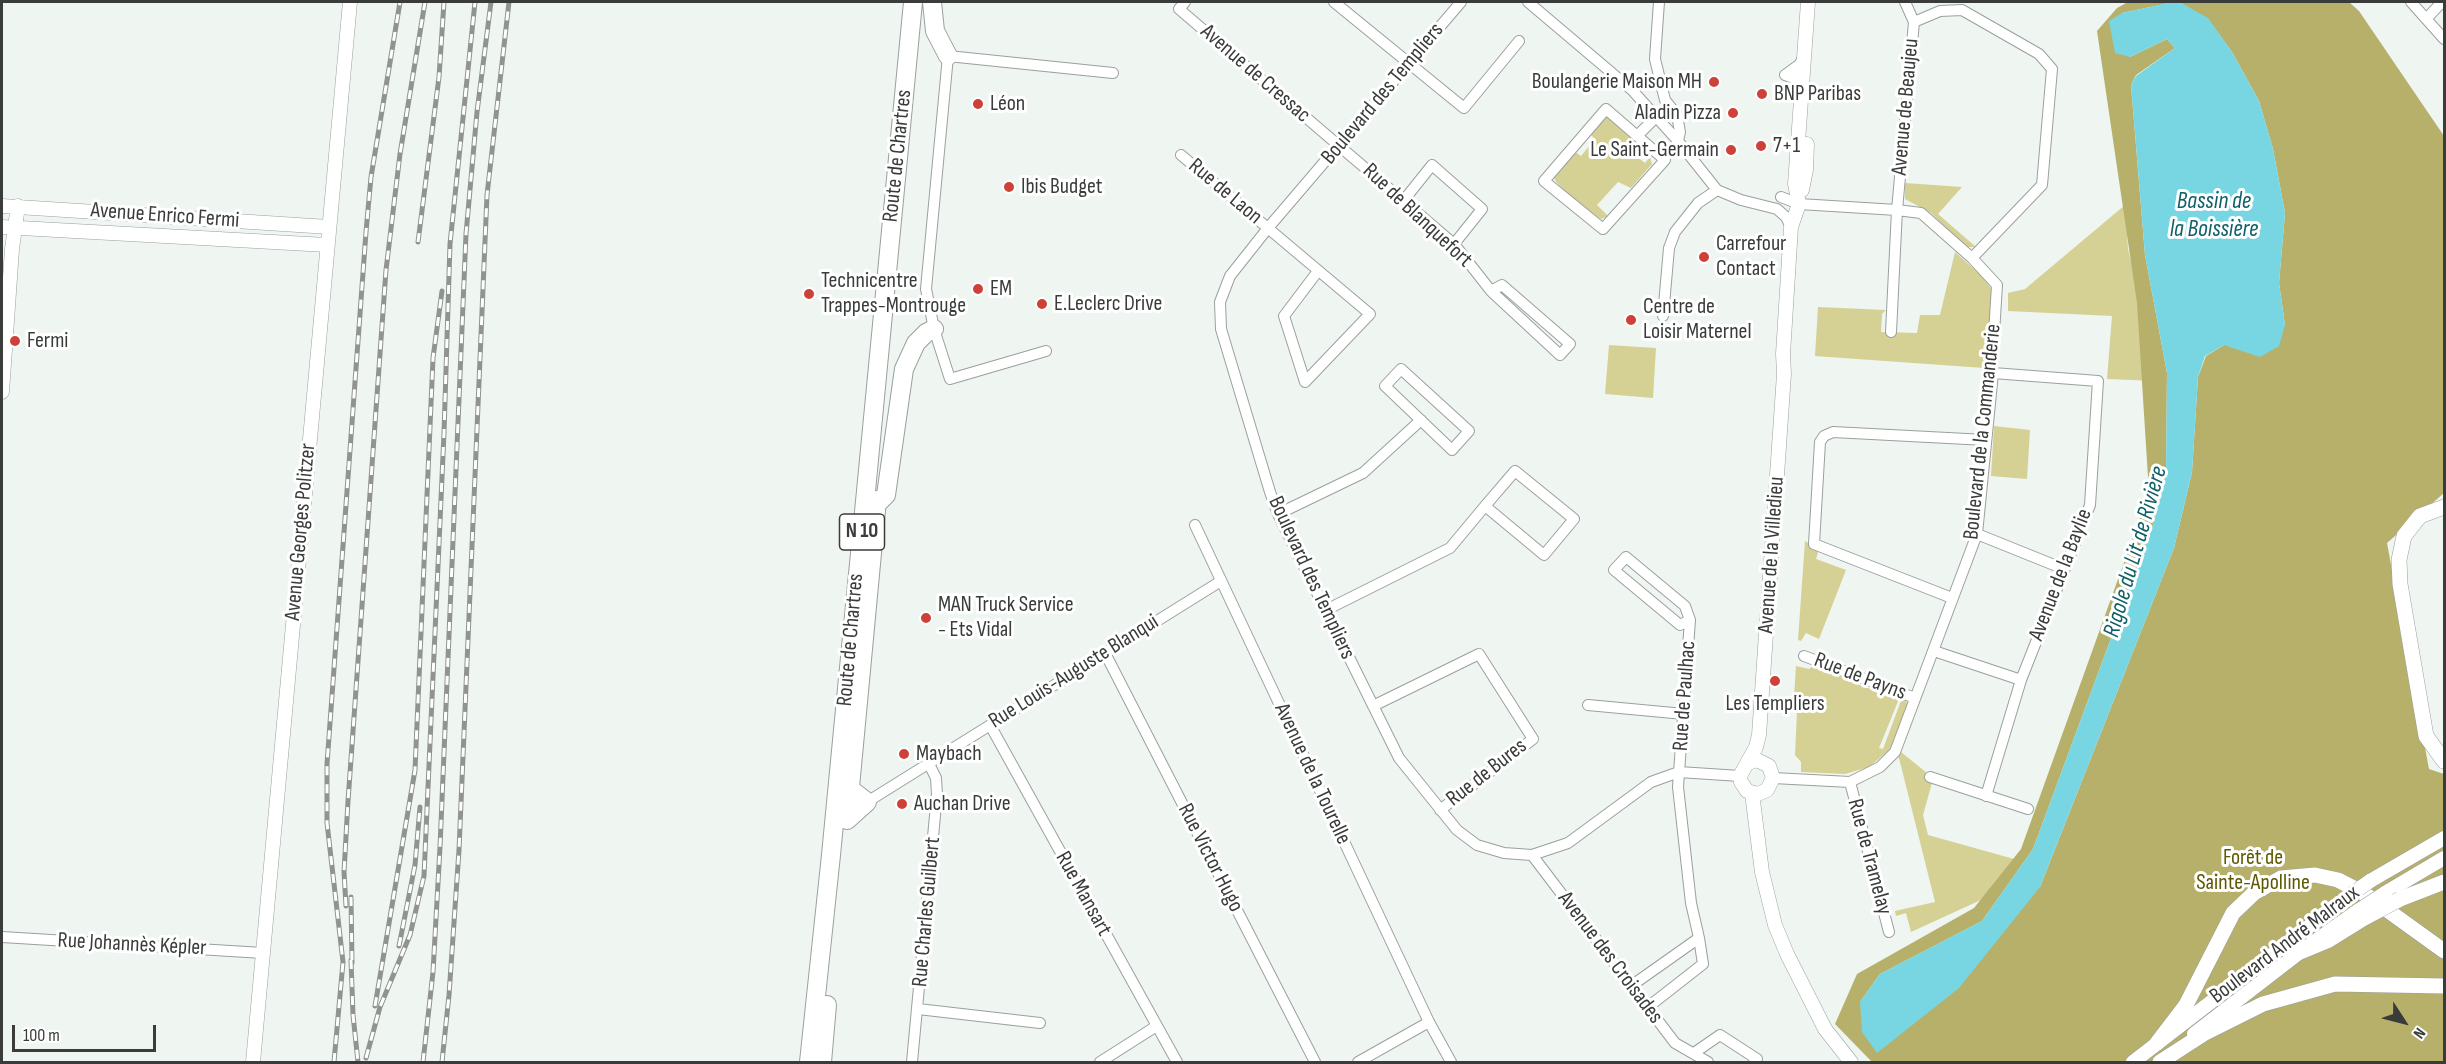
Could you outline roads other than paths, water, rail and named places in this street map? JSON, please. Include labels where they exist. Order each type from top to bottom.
[{"type":"main road","name":"Route de Chartres","points":[[809,1062],[914,2]]},
{"type":"main road","name":"Route de Chartres","points":[[822,1062],[926,2]]},
{"type":"main road","points":[[932,2],[935,32],[948,56]]},
{"type":"main road","points":[[877,504],[886,495],[904,369],[916,343],[934,329]]},
{"type":"main road","points":[[2445,507],[2420,516],[2404,536],[2399,560],[2400,584],[2426,736],[2445,761]]},
{"type":"main road","points":[[847,820],[867,802],[850,789]]},
{"type":"main road","points":[[2157,1043],[2186,1005],[2233,914],[2254,893],[2281,878],[2315,875],[2337,880],[2365,894],[2445,951]]},
{"type":"main road","points":[[2300,952],[2329,940],[2362,914],[2392,896],[2445,882]]},
{"type":"main road","points":[[2159,1062],[2205,1033],[2263,1004],[2335,984],[2445,986]]},
{"type":"street","name":"Avenue Georges Politzer","points":[[253,1062],[350,2]]},
{"type":"street","name":"Avenue de Cressac","points":[[1185,2],[1179,9],[1339,145]]},
{"type":"street","points":[[1334,2],[1464,108],[1520,41]]},
{"type":"street","name":"Boulevard des Templiers","points":[[1461,2],[1268,228],[1230,276],[1220,302],[1221,329],[1278,514],[1399,758],[1457,830],[1477,845],[1504,853],[1532,855],[1568,843],[1651,782],[1679,772],[1740,776]]},
{"type":"street","points":[[1528,2],[1632,90],[1678,141],[1717,190],[1741,200],[1761,203],[1777,209],[1786,217],[1791,227]]},
{"type":"street","points":[[1659,2],[1655,59],[1670,121],[1669,131]]},
{"type":"street","name":"Avenue de la Villedieu","points":[[1784,374],[1794,298],[1799,204],[1795,184],[1802,60],[1808,2]]},
{"type":"street","points":[[1905,2],[1914,22]]},
{"type":"street","points":[[2411,2],[2445,39]]},
{"type":"street","points":[[2427,18],[2442,2]]},
{"type":"street","name":"Avenue de Beaujeu","points":[[1891,332],[1897,210],[1914,22],[1940,11],[1962,10],[2039,54],[2052,69],[2042,185],[1972,258]]},
{"type":"street","name":"Avenue de la Villedieu","points":[[1766,763],[1760,735],[1784,374],[1783,354],[1791,227],[1799,204],[1806,170],[1809,56],[1806,31]]},
{"type":"street","points":[[1046,351],[950,379],[934,329],[926,289],[948,56],[1113,72]]},
{"type":"street","points":[[1665,100],[1677,115],[1680,132],[1678,141]]},
{"type":"street","points":[[1606,110],[1638,135],[1665,160],[1603,228],[1544,181],[1606,110]]},
{"type":"street","points":[[1638,135],[1656,117]]},
{"type":"street","name":"Rue de Blanquefort","points":[[1339,145],[1454,244],[1491,291],[1560,356],[1570,344],[1502,285],[1491,291]]},
{"type":"street","name":"Rue de Laon","points":[[1181,155],[1370,314],[1305,382],[1284,316],[1318,271]]},
{"type":"street","points":[[1404,200],[1432,165],[1482,209],[1454,244]]},
{"type":"street","points":[[1761,203],[1781,197],[1795,184]]},
{"type":"street","points":[[1663,316],[1669,248],[1675,232],[1698,203],[1717,190]]},
{"type":"street","name":"Boulevard de la Commanderie","points":[[1773,778],[1850,782],[1880,768],[1894,752],[1977,534],[1993,374],[1997,285],[1972,258],[1921,213],[1799,204],[1781,197]]},
{"type":"street","points":[[1777,209],[1799,204]]},
{"type":"street","name":"Avenue Enrico Fermi","points":[[2,206],[329,227]]},
{"type":"street","points":[[2,392],[8,227],[18,206]]},
{"type":"street","name":"Avenue Enrico Fermi","points":[[8,227],[327,245]]},
{"type":"street","points":[[1401,369],[1469,431],[1452,450],[1421,420],[1385,386],[1401,369]]},
{"type":"street","name":"Avenue de la Baylie","points":[[1986,796],[2021,680],[2090,505],[2098,381],[1993,374]]},
{"type":"street","points":[[1278,514],[1364,473],[1421,420]]},
{"type":"street","points":[[1952,598],[1814,544],[1820,442],[1824,436],[1833,432],[1986,440]]},
{"type":"street","points":[[1326,610],[1450,548],[1485,506],[1515,471],[1574,519],[1544,555],[1485,506]]},
{"type":"street","name":"Avenue de la Tourelle","points":[[1195,525],[1429,1023],[1451,1062]]},
{"type":"street","points":[[1977,534],[2064,569]]},
{"type":"street","name":"Rue de Paulhac","points":[[1648,1007],[1704,964],[1691,903],[1678,787],[1690,620],[1685,606],[1626,557],[1614,570],[1680,625],[1690,620]]},
{"type":"street","name":"Rue Louis-Auguste Blanqui","points":[[867,802],[1221,581]]},
{"type":"street","points":[[1934,651],[2021,680]]},
{"type":"street","name":"Rue Victor Hugo","points":[[1105,652],[1315,1062]]},
{"type":"street","name":"Rue de Bures","points":[[1373,706],[1479,654],[1533,739],[1440,810]]},
{"type":"street","name":"Rue de Payns","points":[[1804,656],[1915,698]]},
{"type":"street","points":[[1588,705],[1684,714]]},
{"type":"street","name":"Rue Mansart","points":[[990,725],[1155,1027],[1177,1062]]},
{"type":"street","name":"Avenue de la Villedieu","points":[[1748,763],[1760,735]]},
{"type":"street","points":[[1757,760],[1766,763],[1772,770],[1773,778],[1770,787],[1758,793],[1743,787],[1740,776],[1742,769],[1748,763],[1757,760]]},
{"type":"street","name":"Rue Charles Guilbert","points":[[912,1062],[937,795],[936,778],[929,764]]},
{"type":"street","points":[[1930,777],[2028,809]]},
{"type":"street","name":"Rue de Tramelay","points":[[1850,782],[1889,932]]},
{"type":"street","points":[[1758,793],[1755,824],[1765,892],[1775,925],[1825,1029],[1851,1062]]},
{"type":"street","name":"Boulevard André Malraux","points":[[2133,1062],[2346,898],[2370,881],[2445,838]]},
{"type":"street","name":"Avenue des Croisades","points":[[1532,855],[1675,1043],[1708,1062]]},
{"type":"street","name":"Boulevard André Malraux","points":[[2392,896],[2445,858]]},
{"type":"street","name":"Rue Johannès Képler","points":[[2,937],[263,953]]},
{"type":"street","points":[[1632,986],[1699,938]]},
{"type":"street","name":"Boulevard André Malraux","points":[[2159,1062],[2300,952]]},
{"type":"street","points":[[918,1009],[1040,1023]]},
{"type":"street","points":[[1358,1062],[1429,1023]]},
{"type":"street","points":[[1100,1062],[1155,1027]]},
{"type":"street","points":[[1825,1029],[1826,1037],[1839,1062]]},
{"type":"street","points":[[1694,1053],[1720,1035],[1756,1059],[1754,1062]]},
{"type":"water","name":"Bassin de la Boissière","points":[[2179,2],[2208,18],[2232,52],[2259,101],[2273,149],[2285,213],[2279,283],[2285,325],[2279,346],[2260,357],[2224,345],[2205,356],[2198,377],[2192,472],[2174,548],[2040,887],[1959,988],[1877,1053],[1862,1032],[1860,1002],[1880,974],[1982,921],[2033,849],[2154,522],[2166,474],[2167,373],[2145,255],[2131,85],[2136,76],[2175,48],[2167,39],[2130,57],[2115,53],[2109,21],[2122,13]]},
{"type":"railway","points":[[334,1062],[343,962],[327,823],[327,764],[371,177],[400,2]]},
{"type":"railway","points":[[346,906],[344,872],[348,801],[386,270],[400,154],[425,2]]},
{"type":"railway","points":[[418,242],[439,77],[444,2]]},
{"type":"railway","points":[[366,1058],[380,1007],[410,935],[424,876],[450,244],[475,2]]},
{"type":"railway","points":[[423,1062],[433,972],[440,847],[466,234],[477,112],[491,2]]},
{"type":"railway","points":[[442,1062],[459,850],[487,195],[509,2]]},
{"type":"railway","points":[[375,1006],[415,770],[433,358],[442,291]]},
{"type":"railway","points":[[399,946],[415,865],[420,807]]},
{"type":"railway","points":[[351,897],[352,963]]},
{"type":"railway","points":[[351,960],[358,1062]]},
{"type":"place","name":"Boulangerie Maison MH","points":[[1714,82]]},
{"type":"place","name":"BNP Paribas","points":[[1762,94]]},
{"type":"place","name":"Léon","points":[[978,104]]},
{"type":"place","name":"Aladin Pizza","points":[[1733,113]]},
{"type":"place","name":"7+1","points":[[1761,146]]},
{"type":"place","name":"Le Saint-Germain","points":[[1731,150]]},
{"type":"place","name":"Ibis Budget","points":[[1009,187]]},
{"type":"place","name":"Carrefour Contact","points":[[1704,257]]},
{"type":"place","name":"EM","points":[[978,289]]},
{"type":"place","name":"Technicentre Trappes-Montrouge","points":[[809,294]]},
{"type":"place","name":"E.Leclerc Drive","points":[[1042,304]]},
{"type":"place","name":"Centre de Loisir Maternel","points":[[1631,320]]},
{"type":"place","name":"Fermi","points":[[15,341]]},
{"type":"place","name":"MAN Truck Service - Ets Vidal","points":[[926,618]]},
{"type":"place","name":"Les Templiers","points":[[1775,681]]},
{"type":"place","name":"Maybach","points":[[904,754]]},
{"type":"place","name":"Auchan Drive","points":[[902,804]]},
{"type":"water label","name":"Rigole du Lit de Rivière","points":[[2136,552]]},
{"type":"park label","name":"Forêt de Sainte-Apolline","points":[[2253,870]]}]
